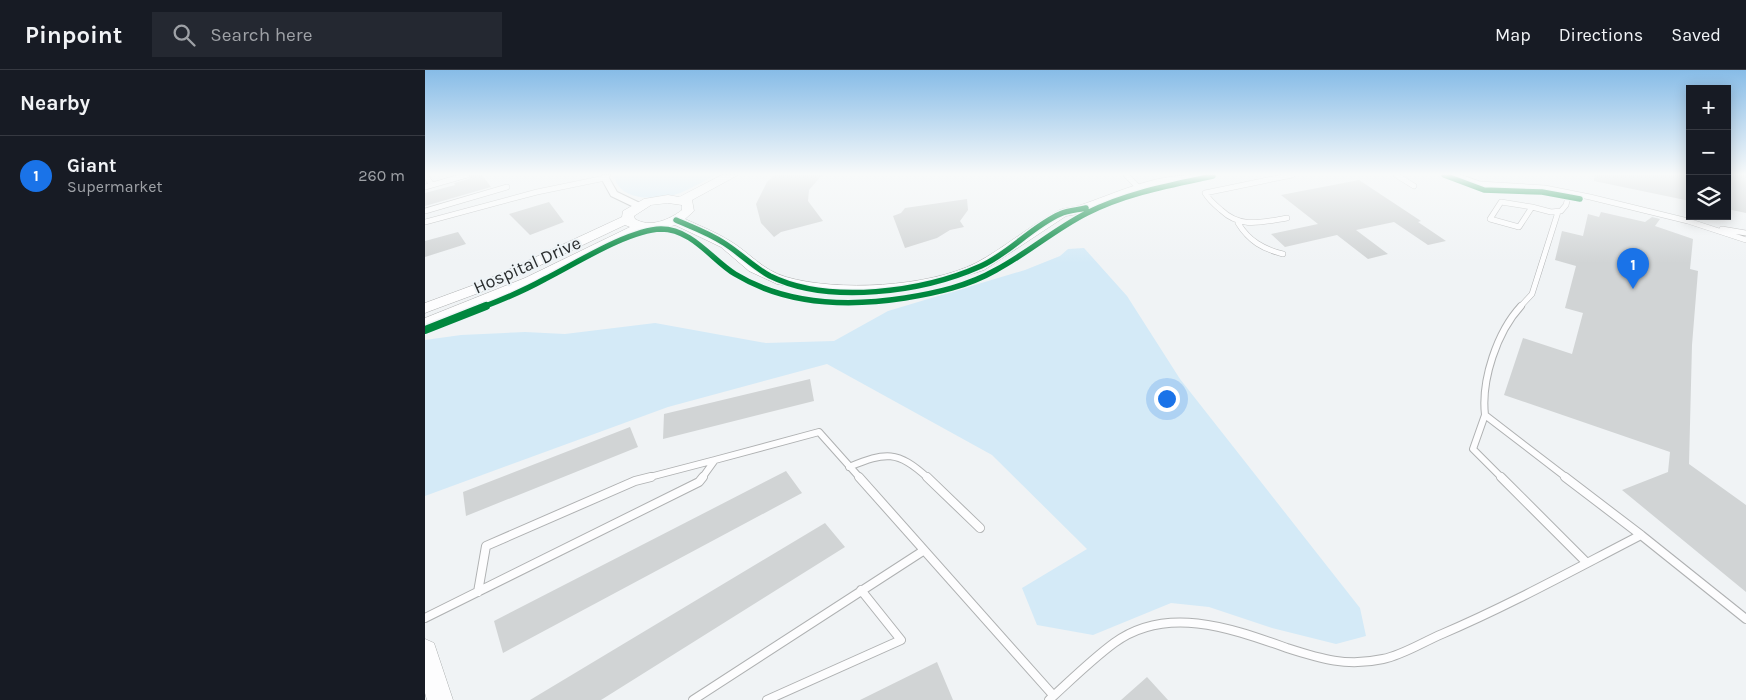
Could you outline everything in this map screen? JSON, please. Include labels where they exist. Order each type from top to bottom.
[{"type":"street","points":[[644,204],[628,214],[627,219],[631,224],[657,226],[677,220],[683,216],[689,207],[687,204]]},
{"type":"street","points":[[677,220],[726,244],[754,268],[782,281],[830,290],[861,291],[913,286],[979,267],[1002,254],[1062,213],[1079,210],[1089,204]]},
{"type":"street","name":"Hospital Drive","points":[[425,308],[496,281],[627,219]]},
{"type":"street","name":"Hospital Drive","points":[[425,324],[513,289],[643,226]]},
{"type":"street","points":[[425,651],[440,700]]},
{"type":"lane","points":[[425,211],[446,204]]},
{"type":"lane","points":[[425,222],[489,204]]},
{"type":"lane","points":[[1215,204],[1229,220],[1238,223],[1246,224],[1287,218]]},
{"type":"lane","points":[[1499,204],[1490,219],[1519,227],[1532,207]]},
{"type":"lane","points":[[1516,204],[1558,212],[1563,210],[1566,204]]},
{"type":"lane","points":[[1615,204],[1715,229],[1746,240]]},
{"type":"lane","points":[[440,206],[446,216]]},
{"type":"lane","points":[[1558,212],[1532,294],[1512,316],[1494,355],[1483,397],[1485,415],[1473,449],[1586,562]]},
{"type":"lane","points":[[1238,223],[1252,242],[1264,249],[1283,254]]},
{"type":"lane","points":[[1715,229],[1746,233]]},
{"type":"lane","points":[[1485,415],[1641,535],[1746,619]]},
{"type":"lane","points":[[479,592],[486,546],[635,481],[819,432],[1051,698],[1115,642],[1138,630],[1163,624],[1193,622],[1223,626],[1257,636],[1295,652],[1327,661],[1359,663],[1385,660],[1470,622],[1641,535]]},
{"type":"lane","points":[[849,467],[878,456],[897,456],[916,468],[980,528]]},
{"type":"lane","points":[[425,618],[602,532],[699,482],[715,460]]},
{"type":"lane","points":[[693,700],[923,550]]},
{"type":"lane","points":[[767,700],[901,640],[861,590]]},
{"type":"shaded area","points":[[1084,248],[1127,296],[1180,379],[1360,608],[1366,636],[1336,644],[1272,628],[1209,607],[1171,603],[1093,635],[1037,625],[1022,588],[1087,549],[992,455],[827,364],[668,407],[425,496],[425,340],[461,335],[525,332],[565,334],[655,323],[766,343],[834,341],[888,311],[1025,270],[1060,256],[1068,249]]},
{"type":"building","points":[[541,204],[551,204],[564,222],[530,235],[509,214]]},
{"type":"building","points":[[756,204],[811,204],[823,221],[781,232],[774,237],[761,223]]},
{"type":"building","points":[[930,204],[967,204],[968,210],[960,221],[964,227],[950,230],[937,238],[905,248],[893,216],[901,213],[905,208]]},
{"type":"building","points":[[1293,204],[1396,204],[1446,241],[1428,245],[1394,222],[1356,230],[1388,254],[1368,259],[1337,235],[1285,247],[1271,234],[1318,224]]},
{"type":"building","points":[[1731,204],[1746,204],[1746,213],[1731,210]]},
{"type":"building","points":[[1601,212],[1645,222],[1652,217],[1660,219],[1655,226],[1693,239],[1690,269],[1698,271],[1692,345],[1689,464],[1746,505],[1746,592],[1622,490],[1668,472],[1670,452],[1504,395],[1523,338],[1572,354],[1583,313],[1565,308],[1576,266],[1555,260],[1562,231],[1583,236],[1588,214],[1599,217]]},
{"type":"building","points":[[458,232],[466,244],[425,257],[425,241]]},
{"type":"building","points":[[810,379],[814,401],[663,439],[664,414]]},
{"type":"building","points":[[630,427],[638,447],[466,516],[463,492]]},
{"type":"building","points":[[786,471],[802,493],[503,653],[494,621]]},
{"type":"building","points":[[825,523],[845,547],[601,700],[530,700]]},
{"type":"building","points":[[937,662],[953,700],[860,700]]},
{"type":"building","points":[[1147,677],[1168,700],[1121,700]]},
{"type":"cycle path","points":[[425,330],[519,292],[616,243],[649,231],[662,229],[681,235],[711,253],[731,271],[750,282],[784,295],[820,302],[874,302],[920,295],[951,288],[981,278],[1019,256],[1065,225],[1108,204]]},
{"type":"cycle path","points":[[676,220],[715,237],[772,277],[803,286],[854,292],[882,291],[909,287],[959,275],[992,261],[1060,214],[1086,208]]},
{"type":"place","name":"Giant","points":[[1633,289]]}]
